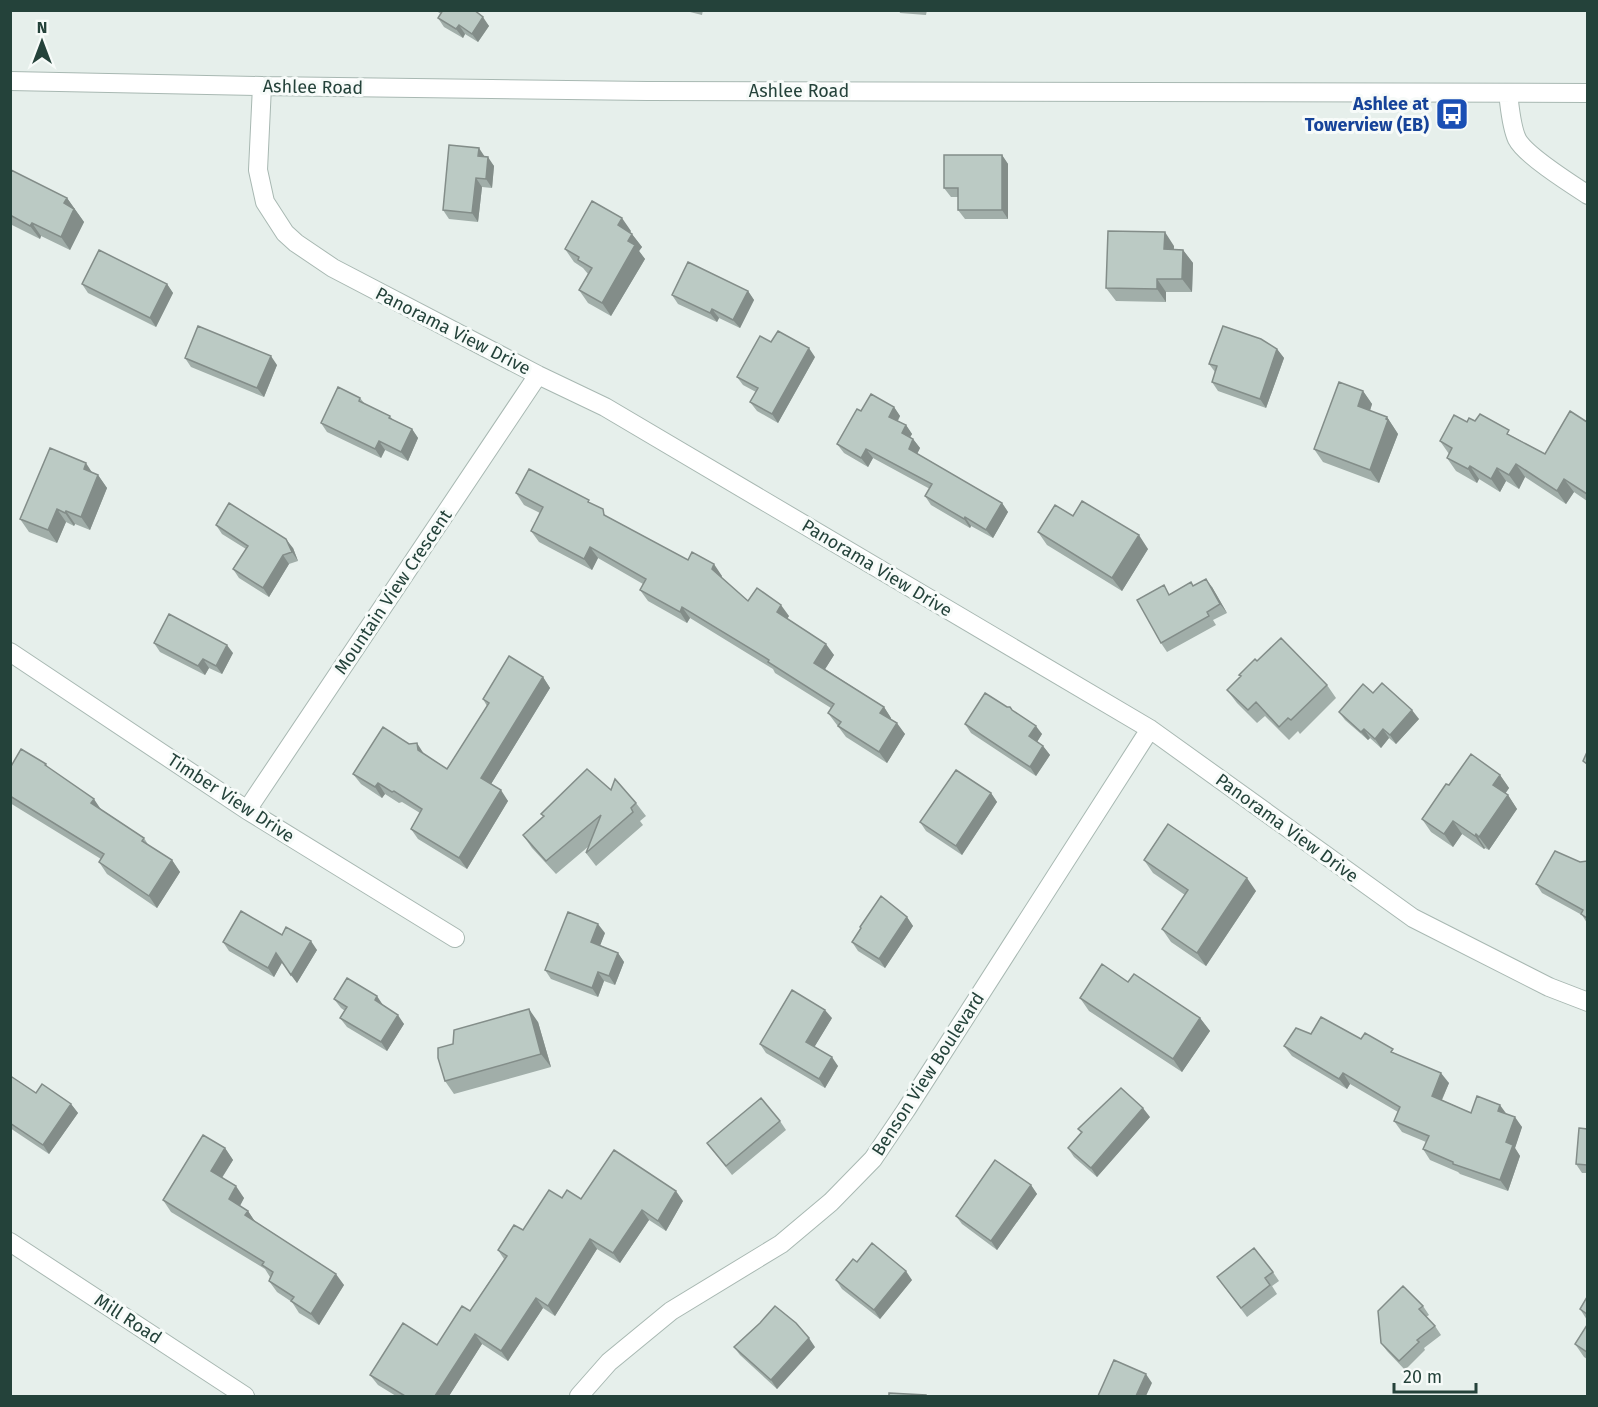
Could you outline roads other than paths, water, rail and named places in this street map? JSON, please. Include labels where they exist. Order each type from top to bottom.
[{"type":"street","name":"Ashlee Road","points":[[10,81],[647,91],[1587,93]]},
{"type":"street","name":"Panorama View Drive","points":[[262,86],[258,170],[265,202],[285,232],[296,243],[333,268],[538,375],[605,407],[1150,729],[1413,918],[1549,987],[1587,1002]]},
{"type":"street","points":[[1508,93],[1511,118],[1518,141],[1535,158],[1587,195]]},
{"type":"street","name":"Mountain View Crescent","points":[[247,810],[538,375]]},
{"type":"street","name":"Timber View Drive","points":[[10,652],[247,810],[455,938]]},
{"type":"street","name":"Benson View Boulevard","points":[[579,1396],[609,1362],[671,1311],[781,1244],[831,1202],[873,1159],[1150,729]]},
{"type":"street","name":"Mill Road","points":[[10,1242],[245,1396]]},
{"type":"place","name":"Ashlee at Towerview (EB)","points":[[1452,114]]}]
